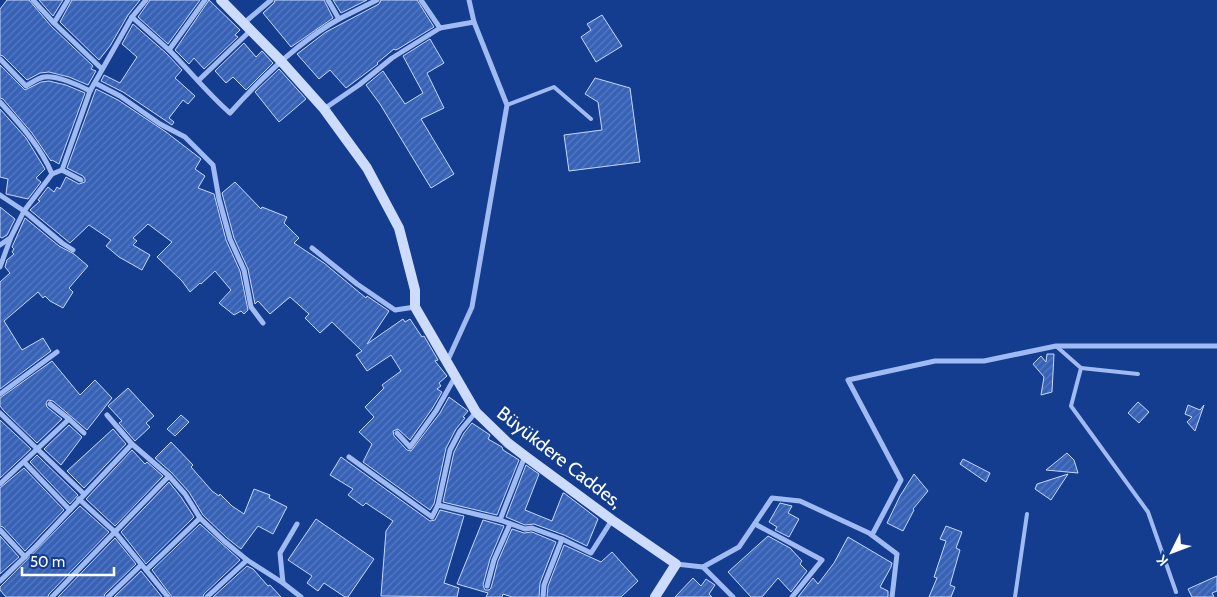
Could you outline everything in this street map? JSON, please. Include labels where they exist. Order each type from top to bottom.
[{"type":"street","points":[[33,0],[102,69]]},
{"type":"street","points":[[54,23],[68,0]]},
{"type":"street","points":[[0,267],[24,211],[52,174],[62,170],[90,91],[132,18],[146,0]]},
{"type":"street","points":[[169,50],[205,0]]},
{"type":"street","name":"Büyükdere Caddes,","points":[[221,0],[281,61],[324,109],[367,168],[399,228],[415,290],[415,307],[476,412],[525,456],[676,564]]},
{"type":"street","points":[[198,80],[272,0]]},
{"type":"street","points":[[328,0],[339,19]]},
{"type":"street","points":[[132,18],[169,50],[198,80],[212,98],[230,113],[281,61],[310,37],[339,19],[377,0]]},
{"type":"street","points":[[421,0],[440,28]]},
{"type":"street","points":[[447,362],[472,307],[507,105],[474,22],[469,0]]},
{"type":"street","points":[[324,109],[359,85],[392,58],[440,28],[474,22]]},
{"type":"street","points":[[0,59],[26,86],[44,77],[70,82],[90,91]]},
{"type":"street","points":[[95,83],[120,96],[160,124],[185,136],[213,165],[219,199],[230,239],[244,270],[251,307],[263,324]]},
{"type":"street","points":[[0,102],[36,146],[52,174]]},
{"type":"street","points":[[62,170],[81,180]]},
{"type":"street","points":[[0,196],[24,211],[73,250]]},
{"type":"street","points":[[0,245],[11,238]]},
{"type":"street","points":[[312,248],[357,284],[395,310],[415,307]]},
{"type":"street","points":[[872,535],[901,480],[848,380],[936,361],[984,361],[1056,346],[1217,346]]},
{"type":"street","points":[[0,394],[57,352]]},
{"type":"street","points":[[397,433],[410,447],[436,410],[455,377]]},
{"type":"street","points":[[50,404],[84,433]]},
{"type":"street","points":[[349,457],[432,518],[438,505],[450,450],[460,431],[476,412]]},
{"type":"street","points":[[0,414],[84,494]]},
{"type":"street","points":[[107,415],[132,444],[169,476],[200,518],[224,541],[246,560],[283,583],[297,596]]},
{"type":"street","points":[[0,484],[69,419]]},
{"type":"street","points":[[0,581],[132,444]]},
{"type":"street","points":[[500,520],[525,456]]},
{"type":"street","points":[[24,462],[70,510]]},
{"type":"street","points":[[52,597],[169,476]]},
{"type":"street","points":[[655,597],[676,564],[703,567],[739,547],[772,498],[800,501],[872,535],[897,554],[892,597]]},
{"type":"street","points":[[79,500],[115,532],[168,597]]},
{"type":"street","points":[[438,505],[500,520],[525,529],[532,528],[562,539],[591,553],[612,520]]},
{"type":"street","points":[[146,570],[200,518]]},
{"type":"street","points":[[283,583],[280,553],[297,524]]},
{"type":"street","points":[[487,586],[494,560],[510,524]]},
{"type":"street","points":[[755,524],[822,560],[792,597]]},
{"type":"street","points":[[0,530],[25,557]]},
{"type":"street","points":[[543,597],[544,584],[562,539]]},
{"type":"street","points":[[207,597],[246,560]]},
{"type":"street","points":[[108,597],[141,565]]},
{"type":"street","points":[[703,567],[733,597]]},
{"type":"lane","points":[[507,105],[554,87],[591,118]]},
{"type":"lane","points":[[1056,346],[1081,368],[1138,374]]},
{"type":"lane","points":[[1081,368],[1071,406],[1148,512],[1176,592]]},
{"type":"lane","points":[[1015,597],[1027,514]]},
{"type":"building","points":[[7,0],[29,0],[51,26],[93,66],[91,69],[96,71],[88,85],[69,77],[49,72],[40,73],[27,80],[0,55],[0,9]]},
{"type":"building","points":[[39,0],[63,0],[53,16]]},
{"type":"building","points":[[72,0],[140,0],[99,60],[60,22]]},
{"type":"building","points":[[150,0],[200,0],[168,44],[138,17]]},
{"type":"building","points":[[209,0],[240,30],[235,35],[238,37],[204,69],[194,58],[189,64],[175,50]]},
{"type":"building","points":[[275,0],[324,0],[333,18],[291,47],[263,13]]},
{"type":"building","points":[[333,0],[367,0],[341,13]]},
{"type":"building","points":[[381,0],[417,0],[434,27],[398,49],[394,49],[378,64],[346,88],[330,70],[319,79],[297,54],[326,32],[379,4]]},
{"type":"building","points":[[602,15],[622,46],[596,62],[581,37],[591,30],[587,24]]},
{"type":"building","points":[[133,24],[182,70],[175,78],[195,96],[188,104],[183,100],[169,118],[174,122],[172,125],[123,92],[101,81],[104,75],[120,83],[137,57],[122,44]]},
{"type":"building","points":[[430,39],[444,63],[427,73],[444,108],[421,119],[454,174],[431,188],[380,104],[366,85],[383,71],[405,104],[423,93],[403,56]]},
{"type":"building","points":[[244,43],[256,57],[262,51],[273,63],[246,90],[233,77],[226,83],[215,71]]},
{"type":"building","points":[[0,65],[25,90],[41,82],[49,81],[66,85],[85,93],[59,164],[51,161],[32,133],[3,99],[0,98]]},
{"type":"building","points":[[279,69],[306,99],[279,122],[255,92]]},
{"type":"building","points":[[595,78],[630,88],[640,162],[569,171],[564,135],[602,130],[598,102],[585,94]]},
{"type":"building","points":[[96,89],[118,100],[166,132],[201,159],[195,169],[205,176],[198,188],[214,194],[226,240],[240,271],[248,310],[244,314],[241,311],[234,315],[219,303],[231,290],[215,271],[190,292],[182,281],[157,257],[172,242],[148,224],[133,238],[137,241],[133,245],[150,255],[142,270],[119,257],[106,246],[111,240],[89,225],[70,243],[30,210],[40,201],[38,200],[48,187],[54,192],[57,187],[60,189],[66,177],[79,184],[85,182],[83,176],[67,168]]},
{"type":"building","points":[[0,109],[26,138],[45,169],[36,178],[41,182],[28,199],[6,194],[8,179],[0,177]]},
{"type":"building","points":[[235,182],[261,209],[262,207],[287,217],[284,223],[299,238],[294,243],[324,263],[366,298],[367,296],[389,311],[367,344],[403,319],[405,322],[410,319],[422,337],[424,336],[438,360],[435,361],[447,376],[439,383],[441,386],[437,389],[442,392],[410,440],[398,429],[393,431],[394,436],[407,450],[411,451],[440,413],[449,397],[468,411],[446,448],[434,504],[430,510],[363,462],[372,444],[359,432],[374,417],[365,407],[384,388],[382,385],[401,371],[391,355],[367,371],[356,355],[362,351],[332,322],[320,333],[305,318],[309,314],[290,297],[270,314],[258,301],[255,304],[248,269],[234,238],[222,193]]},
{"type":"building","points":[[0,207],[15,219],[7,235],[2,238],[0,237]]},
{"type":"building","points":[[25,218],[59,246],[74,254],[88,266],[69,288],[73,292],[63,308],[45,296],[43,298],[38,292],[4,321],[22,350],[43,338],[51,351],[0,389],[0,282],[10,273],[5,267],[7,260],[14,254],[12,247]]},
{"type":"building","points":[[1047,354],[1054,354],[1052,392],[1041,395],[1044,377],[1033,364],[1041,356],[1046,362]]},
{"type":"building","points":[[52,361],[80,395],[95,380],[112,398],[87,430],[53,401],[48,400],[46,403],[47,407],[62,419],[37,443],[4,411],[0,406],[0,398]]},
{"type":"building","points":[[128,388],[154,416],[146,423],[150,427],[135,441],[119,423],[122,421],[108,406]]},
{"type":"building","points":[[1138,402],[1149,412],[1139,423],[1128,413]]},
{"type":"building","points":[[1188,405],[1200,410],[1204,405],[1195,431],[1187,422],[1192,417],[1185,414]]},
{"type":"building","points":[[181,415],[189,422],[175,436],[167,429]]},
{"type":"building","points":[[0,420],[31,449],[0,478]]},
{"type":"building","points":[[472,423],[490,435],[488,439],[519,460],[497,515],[443,502],[454,452],[464,433]]},
{"type":"building","points":[[69,425],[82,437],[61,465],[44,449]]},
{"type":"building","points":[[113,429],[126,444],[84,488],[67,471]]},
{"type":"building","points":[[171,442],[193,465],[191,467],[212,491],[219,496],[220,494],[232,506],[244,514],[254,489],[270,495],[269,498],[287,507],[273,534],[258,526],[241,549],[227,538],[203,515],[189,492],[172,473],[155,458]]},
{"type":"building","points":[[132,450],[145,464],[147,462],[163,476],[115,526],[86,499]]},
{"type":"building","points":[[1067,453],[1074,460],[1078,473],[1046,470]]},
{"type":"building","points":[[37,455],[78,495],[70,504],[30,462]]},
{"type":"building","points":[[341,457],[430,521],[435,520],[440,510],[464,516],[444,583],[459,588],[457,597],[381,596],[386,531],[393,521],[366,503],[363,506],[348,495],[353,489],[330,475]]},
{"type":"building","points":[[963,459],[990,473],[986,482],[960,464]]},
{"type":"building","points":[[526,465],[539,474],[525,510],[552,521],[564,493],[598,519],[587,546],[534,524],[525,525],[506,517]]},
{"type":"building","points":[[24,468],[64,510],[25,551],[0,526],[0,488]]},
{"type":"building","points":[[914,474],[928,491],[913,509],[903,531],[887,523],[900,496]]},
{"type":"building","points":[[1068,474],[1051,500],[1035,489],[1037,484]]},
{"type":"building","points":[[169,482],[194,517],[146,564],[121,532]]},
{"type":"building","points":[[780,503],[792,506],[788,513],[799,519],[789,537],[775,530],[777,527],[769,522]]},
{"type":"building","points":[[80,506],[109,532],[48,597],[6,597],[0,590],[0,587]]},
{"type":"building","points":[[316,519],[374,559],[348,597],[345,597],[324,583],[318,591],[307,583],[312,576],[288,560]]},
{"type":"building","points":[[483,520],[504,526],[490,559],[483,585],[485,590],[491,588],[498,561],[512,529],[524,533],[532,532],[556,542],[540,583],[539,597],[512,597],[503,594],[502,597],[486,597],[488,593],[457,584]]},
{"type":"building","points":[[200,524],[240,560],[203,597],[172,597],[152,570]]},
{"type":"building","points":[[946,526],[962,532],[956,548],[960,550],[950,585],[955,587],[951,597],[929,597],[937,578],[934,577],[946,541],[940,539]]},
{"type":"building","points":[[0,536],[19,557],[0,574]]},
{"type":"building","points":[[768,536],[790,548],[802,561],[800,564],[807,571],[791,592],[778,578],[762,597],[751,597],[728,572]]},
{"type":"building","points":[[848,537],[892,563],[880,587],[888,591],[888,597],[798,597],[813,578],[818,584],[834,563]]},
{"type":"building","points":[[115,538],[136,564],[104,597],[58,597]]},
{"type":"building","points":[[564,545],[601,562],[612,552],[638,581],[621,597],[547,597],[548,586]]},
{"type":"building","points":[[247,566],[253,569],[281,597],[213,597]]},
{"type":"building","points":[[141,571],[162,597],[114,597]]},
{"type":"building","points":[[1217,576],[1217,591],[1212,593],[1214,597],[1192,597],[1188,589]]},
{"type":"building","points":[[693,578],[701,586],[706,579],[715,585],[709,594],[712,597],[675,597]]}]
